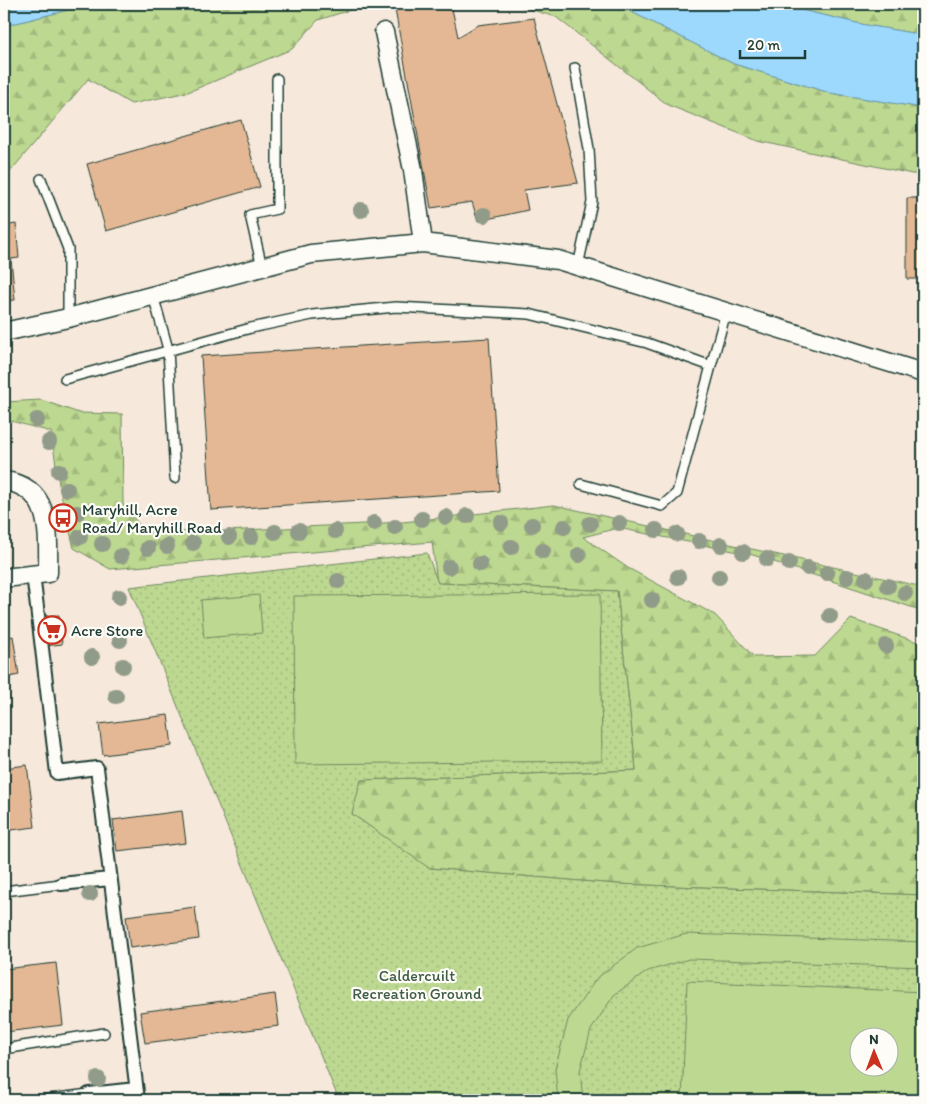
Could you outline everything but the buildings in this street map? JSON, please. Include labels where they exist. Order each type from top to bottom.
[{"type":"street","points":[[384,32],[413,170],[423,243]]},
{"type":"street","points":[[4,332],[68,318],[311,254],[423,243],[558,260],[923,373]]},
{"type":"street","points":[[4,481],[17,482],[32,492],[44,510],[48,529],[41,574],[57,773],[97,768],[137,1094],[89,1094]]},
{"type":"street","points":[[4,578],[41,574]]},
{"type":"street","points":[[62,884],[110,879]]},
{"type":"lane","points":[[575,68],[589,149],[592,202],[578,266]]},
{"type":"lane","points":[[262,267],[250,215],[277,208],[277,79]]},
{"type":"lane","points":[[41,179],[68,249],[68,318]]},
{"type":"lane","points":[[153,295],[168,349],[175,478]]},
{"type":"lane","points":[[65,379],[168,349],[312,315],[396,307],[529,314],[647,343],[711,366]]},
{"type":"lane","points":[[581,484],[662,506],[678,493],[726,312]]},
{"type":"lane","points":[[4,891],[62,884]]},
{"type":"lane","points":[[4,1049],[104,1034]]},
{"type":"lane","points":[[42,1100],[89,1094]]},
{"type":"green space","points":[[92,4],[369,4],[318,20],[292,49],[188,92],[131,104],[88,79],[4,179],[4,26]]},
{"type":"green space","points":[[512,4],[616,4],[734,64],[830,93],[923,108],[923,174],[912,174],[758,141],[668,105],[556,17]]},
{"type":"green space","points":[[776,4],[908,4],[923,10],[923,35],[861,24]]},
{"type":"green space","points":[[41,400],[79,413],[122,414],[123,504],[144,531],[205,532],[403,522],[554,505],[923,587],[923,611],[753,555],[618,528],[583,537],[628,568],[715,615],[754,657],[815,656],[851,619],[923,644],[923,895],[616,884],[428,868],[352,814],[360,780],[636,770],[617,591],[437,583],[432,542],[110,569],[74,548],[60,491],[51,432],[4,419],[4,402]]},
{"type":"green space","name":"Caldercuilt Recreation Ground","points":[[427,553],[438,583],[617,591],[636,770],[361,780],[352,814],[429,868],[616,884],[923,895],[923,1100],[339,1100],[129,587]]},
{"type":"green space","points":[[600,594],[602,761],[295,764],[294,596]]},
{"type":"green space","points":[[259,595],[262,633],[204,638],[201,600]]},
{"type":"green space","points":[[686,934],[923,942],[923,967],[689,959],[648,971],[614,995],[591,1030],[580,1071],[583,1100],[558,1100],[555,1069],[568,1020],[597,978],[637,948]]},
{"type":"green space","points":[[687,981],[923,992],[923,1100],[682,1100]]},
{"type":"water","points":[[4,4],[92,4],[4,26]]},
{"type":"water","points":[[616,4],[776,4],[861,24],[923,35],[923,108],[830,93],[734,64]]},
{"type":"place","name":"Maryhill, Acre Road/ Maryhill Road","points":[[63,518]]},
{"type":"place","name":"Acre Store","points":[[52,630]]}]
